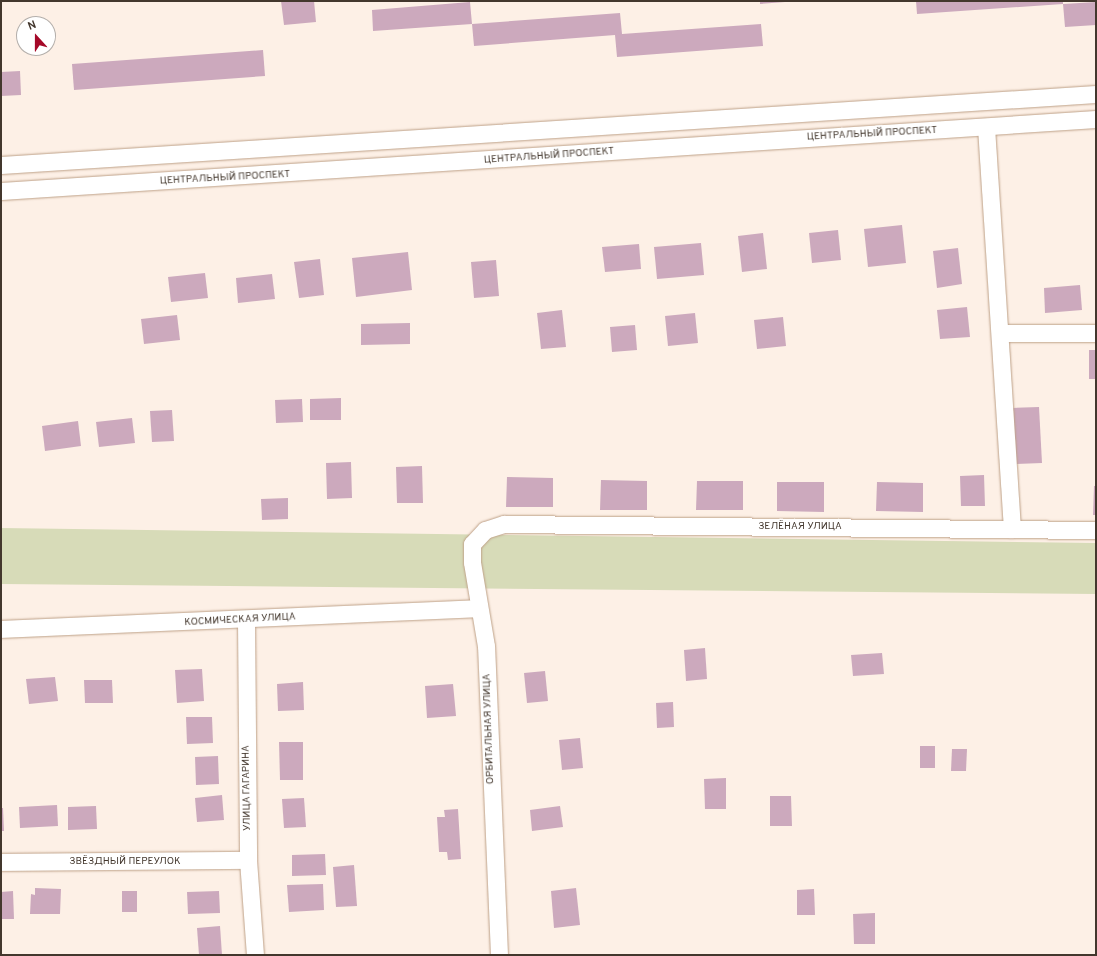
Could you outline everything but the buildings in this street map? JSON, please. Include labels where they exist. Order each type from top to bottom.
[{"type":"street","points":[[1,165],[1096,94]]},
{"type":"street","name":"ЦЕНТРАЛЬНЫЙ ПРОСПЕКТ","points":[[1,191],[1096,119]]},
{"type":"street","points":[[986,127],[1012,529]]},
{"type":"street","points":[[1000,333],[1096,333]]},
{"type":"street","name":"ЗЕЛЁНАЯ УЛИЦА","points":[[504,524],[1096,530]]},
{"type":"street","name":"ОРБИТАЛЬНАЯ УЛИЦА","points":[[499,955],[486,646],[478,608],[472,544],[485,530],[504,524]]},
{"type":"street","name":"КОСМИЧЕСКАЯ УЛИЦА","points":[[1,629],[246,620],[478,608]]},
{"type":"street","name":"УЛИЦА ГАГАРИНА","points":[[246,620],[248,860],[255,955]]},
{"type":"street","name":"ЗВЁЗДНЫЙ ПЕРЕУЛОК","points":[[1,862],[248,860]]},
{"type":"green space","points":[[1,528],[1096,543],[1096,594],[1,584]]}]
